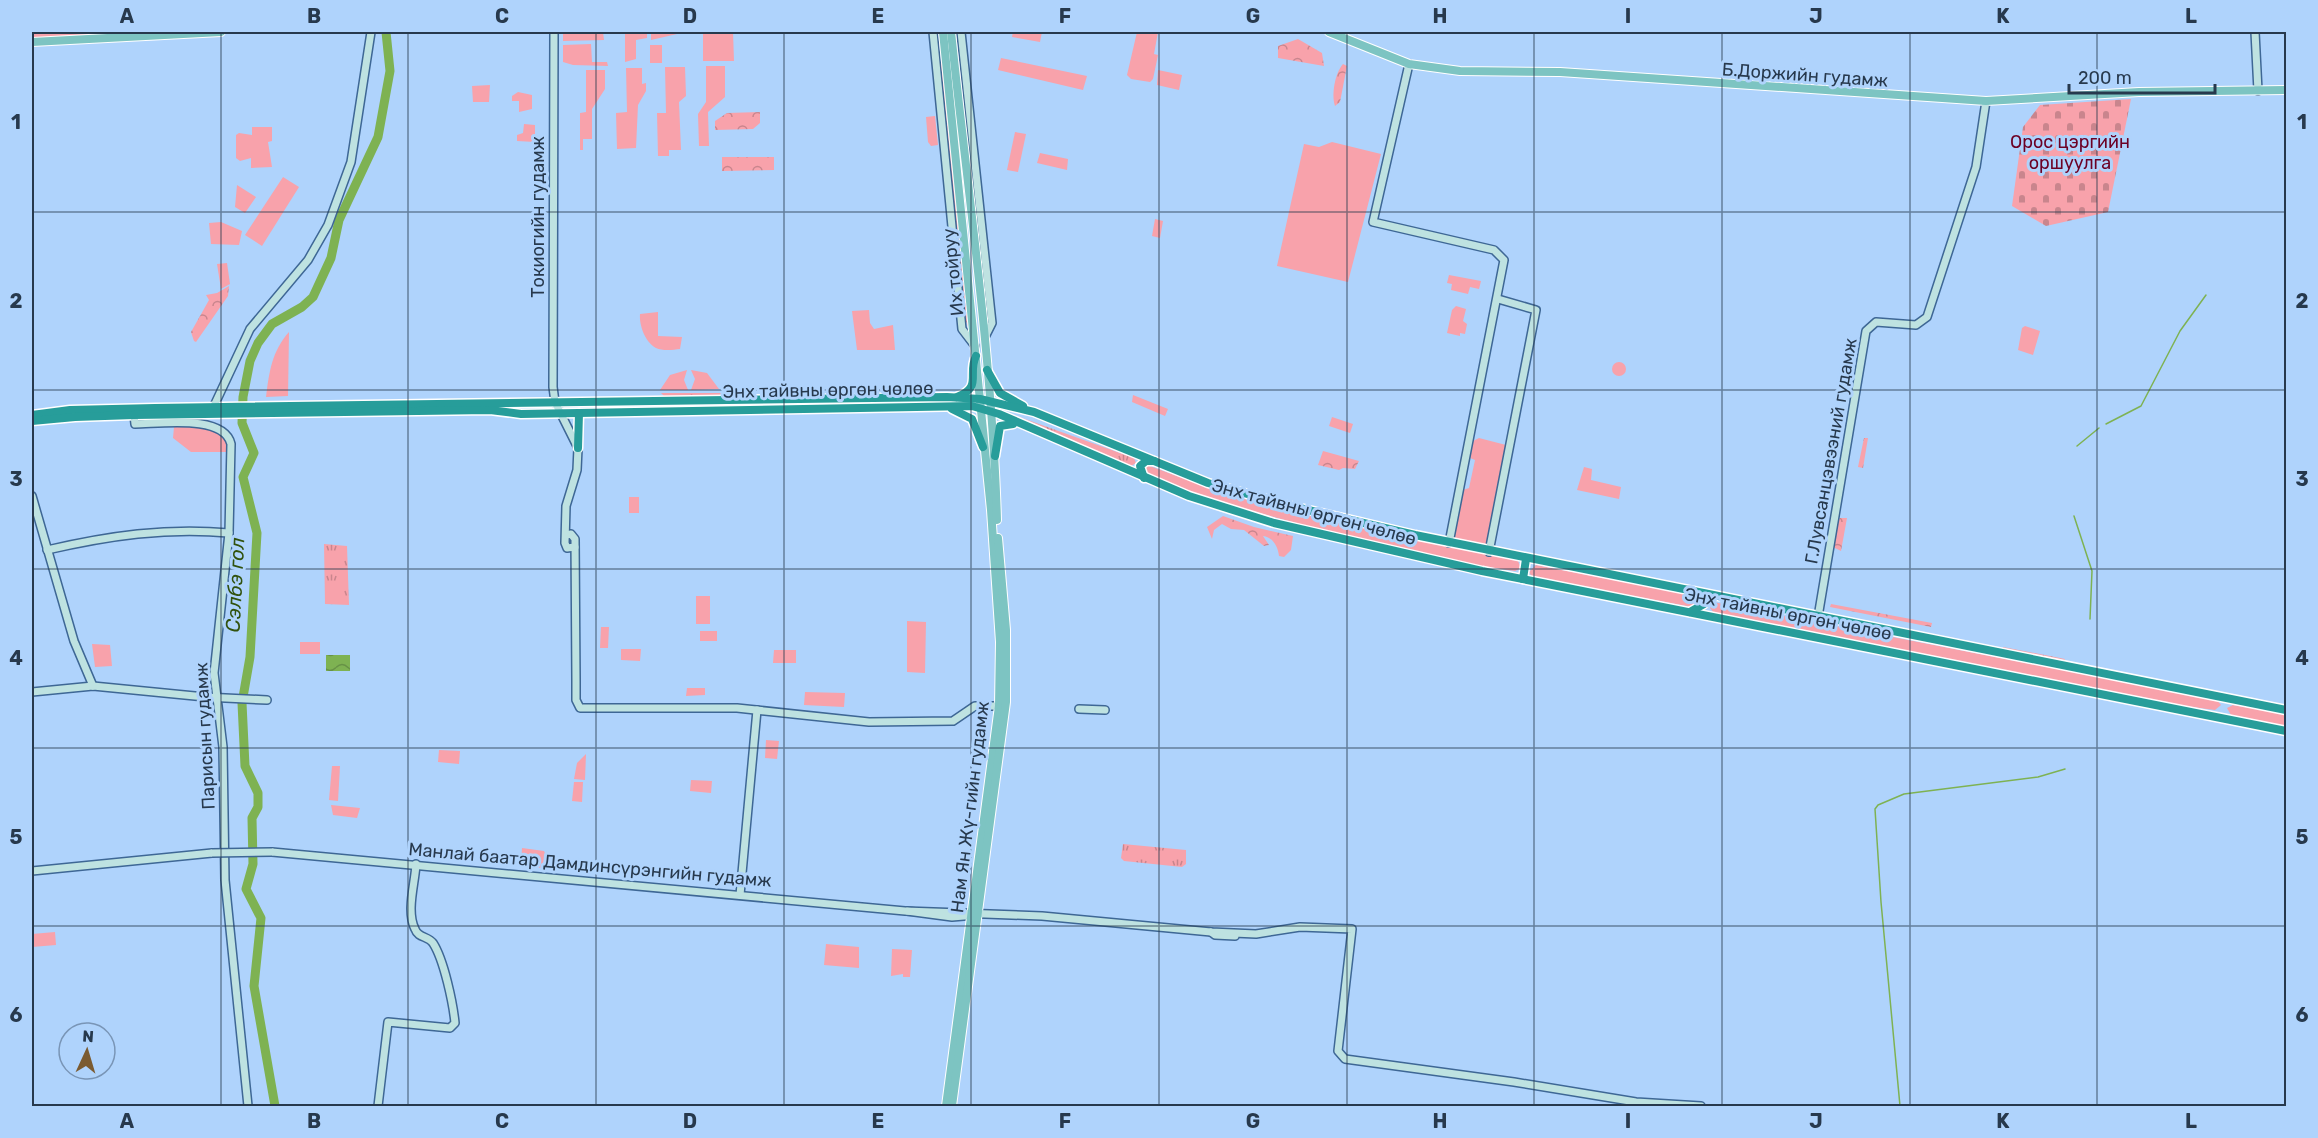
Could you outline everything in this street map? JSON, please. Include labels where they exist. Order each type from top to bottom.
[{"type":"highway","points":[[955,398],[970,390],[972,386],[972,363],[976,356]]},
{"type":"highway","points":[[987,370],[1000,393],[1034,412]]},
{"type":"highway","name":"Энх тайвны өргөн чөлөө","points":[[262,410],[555,402],[955,398],[980,403],[1026,428],[1145,479],[1189,496],[1274,523],[1523,579],[2286,731]]},
{"type":"highway","name":"Энх тайвны өргөн чөлөө","points":[[262,410],[560,413],[928,405],[990,401],[1034,412],[1157,462],[1239,492],[1449,543],[2286,710]]},
{"type":"highway","points":[[928,405],[954,409],[969,415],[983,447]]},
{"type":"highway","points":[[32,415],[70,410],[213,408],[231,411]]},
{"type":"highway","points":[[32,422],[75,417],[262,410]]},
{"type":"highway","points":[[578,448],[579,412]]},
{"type":"highway","points":[[995,456],[1000,426],[1010,423],[1026,428]]},
{"type":"highway","points":[[1124,470],[1138,465],[1138,459],[1133,452]]},
{"type":"highway","points":[[1145,479],[1140,471],[1141,464],[1146,461],[1157,462]]},
{"type":"highway","points":[[1523,579],[1526,560]]},
{"type":"highway","points":[[1690,612],[1704,604],[1703,598],[1695,593]]},
{"type":"highway","points":[[1716,618],[1708,612],[1707,605],[1718,598]]},
{"type":"main road","points":[[32,42],[146,33],[221,32]]},
{"type":"main road","name":"Их тойруу","points":[[943,32],[991,510]]},
{"type":"main road","name":"Их тойруу","points":[[951,32],[995,456]]},
{"type":"main road","name":"Б.Доржийн гудамж","points":[[1329,32],[1409,64],[1460,71],[1560,72],[1986,101],[2139,92],[2286,90]]},
{"type":"main road","name":"Нам Ян Жү-гийн гудамж","points":[[945,1107],[1007,682],[995,456]]},
{"type":"main road","name":"Нам Ян Жү-гийн гудамж","points":[[952,1107],[999,706],[1000,642],[991,510]]},
{"type":"street","points":[[213,408],[250,329],[308,260],[328,225],[351,162],[371,32]]},
{"type":"street","name":"Токиогийн гудамж","points":[[554,32],[553,378],[555,402]]},
{"type":"street","points":[[933,32],[962,329],[975,346]]},
{"type":"street","points":[[961,32],[992,323],[984,340]]},
{"type":"street","points":[[2255,32],[2258,91]]},
{"type":"street","points":[[1409,64],[1373,222],[1500,254],[1504,260],[1449,543]]},
{"type":"street","name":"Г.Лувсанцэвээний гудамж","points":[[1818,617],[1866,331],[1876,322],[1914,325],[1926,319],[1976,167],[1986,101]]},
{"type":"street","points":[[1490,552],[1536,309],[1498,299]]},
{"type":"street","points":[[555,402],[578,448],[577,470],[566,506],[566,535],[574,537],[575,547],[576,700],[580,708],[757,710],[869,722],[953,721],[975,706],[999,706]]},
{"type":"street","name":"Парисын гудамж","points":[[134,415],[135,424],[209,424],[228,434],[232,447],[229,533],[214,673],[223,758],[225,880],[248,1107]]},
{"type":"street","points":[[32,496],[74,641],[93,686]]},
{"type":"street","points":[[47,550],[105,537],[143,533],[189,531],[229,533]]},
{"type":"street","points":[[32,692],[93,686],[267,700]]},
{"type":"street","points":[[1079,708],[1105,710]]},
{"type":"street","points":[[740,895],[757,710]]},
{"type":"street","name":"Манлай баатар Дамдинсүрэнгийн гудамж","points":[[32,871],[212,853],[272,852],[905,910],[1053,917],[1211,932],[1215,935],[1238,936],[1300,927],[1352,929],[1338,1051],[1345,1059],[1514,1082],[1636,1102],[1701,1107]]},
{"type":"street","points":[[378,1107],[388,1022],[450,1028],[455,1023],[453,997],[433,943],[418,934],[414,927],[412,907],[416,864]]},
{"type":"green space","points":[[32,32],[146,32],[32,38]]},
{"type":"green space","points":[[563,32],[603,32],[604,40],[563,41]]},
{"type":"green space","points":[[625,32],[647,32],[647,38],[636,40],[636,59],[625,62]]},
{"type":"green space","points":[[651,32],[677,32],[677,34],[651,40]]},
{"type":"green space","points":[[703,32],[733,32],[734,61],[703,61]]},
{"type":"green space","points":[[1013,32],[1042,32],[1040,42],[1012,37]]},
{"type":"green space","points":[[1137,32],[1158,32],[1154,54],[1158,55],[1153,79],[1150,82],[1131,79],[1127,75]]},
{"type":"green space","points":[[1298,39],[1322,53],[1324,66],[1278,58],[1278,46]]},
{"type":"green space","points":[[591,44],[592,62],[607,62],[608,66],[573,65],[563,62],[563,45]]},
{"type":"green space","points":[[650,45],[662,45],[662,63],[650,63]]},
{"type":"green space","points":[[1001,58],[1087,76],[1083,90],[998,70]]},
{"type":"green space","points":[[944,62],[971,334],[963,314],[939,63]]},
{"type":"green space","points":[[1343,64],[1347,66],[1340,102],[1335,106],[1334,84]]},
{"type":"green space","points":[[706,66],[725,66],[725,97],[708,112],[709,146],[699,146],[698,114],[706,102]]},
{"type":"green space","points":[[665,67],[685,67],[686,96],[679,102],[681,150],[669,150],[669,156],[658,156],[657,113],[666,113]]},
{"type":"green space","points":[[626,68],[642,68],[642,84],[646,83],[646,91],[638,105],[636,148],[617,149],[616,113],[627,112]]},
{"type":"green space","points":[[586,70],[605,70],[605,89],[592,109],[592,139],[583,139],[583,150],[580,150],[580,113],[586,112]]},
{"type":"green space","points":[[1158,70],[1182,75],[1179,90],[1157,85]]},
{"type":"green space","points":[[490,85],[489,102],[473,102],[472,86]]},
{"type":"green space","points":[[518,92],[532,95],[532,109],[519,112],[519,101],[512,101],[512,96]]},
{"type":"green space","name":"Орос цэргийн оршуулга","points":[[2131,99],[2108,212],[2046,226],[2012,206],[2023,127],[2040,105]]},
{"type":"green space","points":[[760,112],[760,123],[753,129],[715,130],[715,121],[727,113]]},
{"type":"green space","points":[[935,116],[938,145],[931,146],[928,142],[926,117]]},
{"type":"green space","points":[[524,124],[535,125],[535,142],[517,141],[517,135],[523,133]]},
{"type":"green space","points":[[252,127],[272,127],[272,141],[268,142],[272,167],[251,168],[251,158],[240,161],[236,158],[236,135],[239,133],[252,135]]},
{"type":"green space","points":[[1015,132],[1026,134],[1018,172],[1007,170]]},
{"type":"green space","points":[[1332,142],[1381,154],[1348,282],[1277,266],[1304,144],[1319,147]]},
{"type":"green space","points":[[1040,153],[1068,159],[1067,170],[1037,163]]},
{"type":"green space","points":[[722,157],[774,157],[774,170],[722,171]]},
{"type":"green space","points":[[973,172],[989,323],[986,332],[971,194]]},
{"type":"green space","points":[[283,177],[299,187],[262,246],[245,235]]},
{"type":"green space","points":[[237,185],[256,197],[245,213],[235,207]]},
{"type":"green space","points":[[1155,219],[1163,221],[1160,238],[1152,236]]},
{"type":"green space","points":[[221,222],[242,231],[239,245],[211,244],[209,223]]},
{"type":"green space","points":[[227,263],[230,284],[221,289],[217,264]]},
{"type":"green space","points":[[1449,275],[1481,281],[1479,289],[1470,287],[1468,294],[1451,290],[1452,284],[1447,283]]},
{"type":"green space","points":[[229,286],[228,296],[196,342],[194,341],[191,332],[209,300],[206,295],[217,293]]},
{"type":"green space","points":[[1456,306],[1466,309],[1463,321],[1467,324],[1465,334],[1460,333],[1460,336],[1447,333],[1452,310]]},
{"type":"green space","points":[[869,310],[870,323],[874,329],[893,325],[895,350],[857,350],[852,311]]},
{"type":"green space","points":[[658,312],[658,336],[682,337],[680,349],[658,349],[646,338],[640,314]]},
{"type":"green space","points":[[2025,326],[2040,331],[2033,355],[2018,350],[2022,328]]},
{"type":"green space","points":[[289,332],[288,396],[266,397],[275,354]]},
{"type":"green space","points":[[1619,362],[1624,364],[1626,369],[1624,374],[1619,376],[1614,374],[1612,369],[1614,364]]},
{"type":"green space","points":[[687,370],[684,380],[688,390],[660,390],[670,375]]},
{"type":"green space","points":[[691,370],[707,373],[719,389],[691,390],[695,379]]},
{"type":"green space","points":[[661,393],[721,393],[719,396],[665,397]]},
{"type":"green space","points":[[1133,395],[1168,409],[1165,416],[1132,402]]},
{"type":"green space","points":[[997,409],[1134,458],[1136,463],[1131,466]]},
{"type":"green space","points":[[1332,417],[1353,424],[1350,433],[1329,426]]},
{"type":"green space","points":[[174,427],[200,427],[216,431],[226,442],[228,452],[191,452],[173,438]]},
{"type":"green space","points":[[1479,438],[1506,445],[1487,545],[1484,546],[1456,540],[1454,537],[1463,490],[1469,488],[1475,460],[1470,458],[1473,441]]},
{"type":"green space","points":[[1864,438],[1868,438],[1863,468],[1858,467]]},
{"type":"green space","points":[[1323,451],[1359,461],[1355,469],[1339,470],[1318,465]]},
{"type":"green space","points":[[1147,465],[1229,495],[1286,510],[1518,561],[1521,568],[1515,571],[1481,566],[1268,516],[1185,490],[1144,474],[1142,469]]},
{"type":"green space","points":[[1584,467],[1592,469],[1591,480],[1621,487],[1619,499],[1577,490]]},
{"type":"green space","points":[[629,497],[639,497],[639,513],[629,513]]},
{"type":"green space","points":[[1223,516],[1254,527],[1293,536],[1291,550],[1284,557],[1279,556],[1270,538],[1263,536],[1269,545],[1264,546],[1244,530],[1231,529],[1222,524],[1214,530],[1212,539],[1207,527]]},
{"type":"green space","points":[[1840,518],[1847,518],[1841,551],[1833,547],[1837,521]]},
{"type":"green space","points":[[324,544],[347,546],[349,605],[325,604]]},
{"type":"green space","points":[[1536,565],[1697,596],[1702,599],[1697,608],[1532,577],[1529,572]]},
{"type":"green space","points":[[696,596],[710,596],[710,624],[696,624]]},
{"type":"green space","points":[[1713,602],[2217,700],[2221,705],[2215,710],[2184,706],[1714,613],[1710,608]]},
{"type":"green space","points":[[1831,604],[1932,623],[1931,627],[1830,607]]},
{"type":"green space","points":[[907,621],[926,622],[925,673],[907,672]]},
{"type":"green space","points":[[601,627],[609,627],[608,648],[600,648]]},
{"type":"green space","points":[[700,631],[717,631],[717,641],[700,641]]},
{"type":"green space","points":[[300,642],[320,642],[320,654],[300,654]]},
{"type":"green space","points":[[92,644],[110,645],[112,666],[95,667]]},
{"type":"green space","points":[[2003,647],[2065,659],[2064,661],[2003,649]]},
{"type":"green space","points":[[621,649],[641,649],[640,661],[621,660]]},
{"type":"green space","points":[[774,650],[796,650],[796,663],[773,663]]},
{"type":"green space","points":[[687,688],[705,688],[705,695],[686,696]]},
{"type":"green space","points":[[805,692],[845,693],[844,707],[804,705]]},
{"type":"green space","points":[[2233,705],[2286,714],[2286,726],[2231,715],[2227,708]]},
{"type":"green space","points":[[766,740],[779,741],[777,759],[765,758]]},
{"type":"green space","points":[[439,750],[460,751],[459,764],[438,762]]},
{"type":"green space","points":[[586,754],[585,780],[574,779],[577,763]]},
{"type":"green space","points":[[332,766],[340,766],[338,801],[329,800]]},
{"type":"green space","points":[[691,780],[712,781],[711,793],[690,791]]},
{"type":"green space","points":[[574,782],[583,782],[582,802],[572,801]]},
{"type":"green space","points":[[331,805],[360,808],[357,818],[333,815]]},
{"type":"green space","points":[[1123,844],[1186,850],[1186,864],[1182,867],[1124,861],[1121,858]]},
{"type":"green space","points":[[522,848],[544,851],[552,869],[521,866]]},
{"type":"green space","points":[[55,932],[56,945],[32,947],[32,934]]},
{"type":"green space","points":[[826,944],[859,947],[859,968],[824,965]]},
{"type":"green space","points":[[892,949],[912,950],[910,977],[903,977],[903,974],[891,976]]},
{"type":"water","points":[[326,655],[350,655],[350,671],[326,671]]},
{"type":"waterway","name":"Сэлбэ гол","points":[[275,1106],[254,986],[261,918],[246,889],[253,864],[252,818],[258,807],[258,793],[245,766],[242,703],[250,657],[257,533],[243,477],[254,453],[242,423],[243,397],[250,361],[258,343],[272,324],[302,307],[313,297],[331,258],[339,220],[378,137],[390,71],[386,32]]},
{"type":"waterway","points":[[2106,424],[2141,406],[2180,331],[2206,295]]},
{"type":"waterway","points":[[2077,446],[2099,428]]},
{"type":"waterway","points":[[2074,516],[2092,571],[2090,619]]},
{"type":"waterway","points":[[1900,1106],[1881,902],[1875,809],[1878,805],[1904,794],[2038,777],[2065,769]]}]
